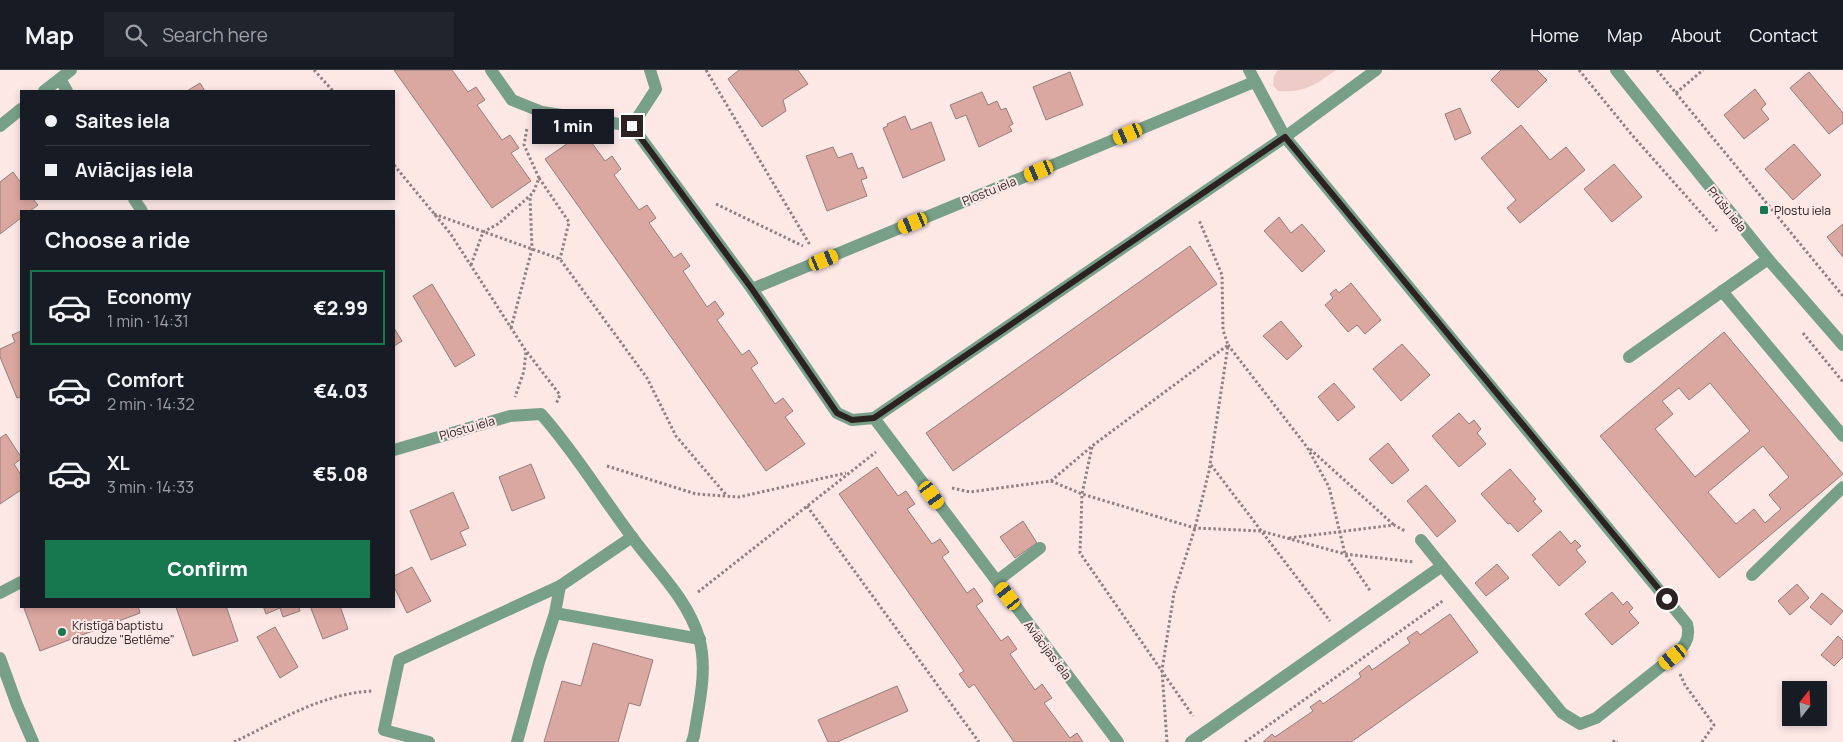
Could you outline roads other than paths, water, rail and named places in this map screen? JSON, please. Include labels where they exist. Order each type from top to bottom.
[{"type":"street","points":[[45,90],[58,75],[71,70]]},
{"type":"street","points":[[491,70],[512,100],[530,108],[542,112],[632,126],[752,289],[837,413],[852,420],[874,418],[1285,137],[1376,70]]},
{"type":"street","points":[[632,126],[656,89],[650,70]]},
{"type":"street","points":[[1248,70],[1285,137],[1687,624],[1688,639],[1678,652],[1596,718],[1580,724],[1562,713],[1421,540]]},
{"type":"street","name":"Prūšu iela","points":[[1616,70],[1768,259],[1843,345]]},
{"type":"street","points":[[58,75],[66,90]]},
{"type":"street","name":"Plostu iela","points":[[752,289],[1254,82]]},
{"type":"street","points":[[0,126],[20,110]]},
{"type":"street","points":[[1629,357],[1768,259]]},
{"type":"street","points":[[1722,291],[1843,436]]},
{"type":"street","name":"Plostu iela","points":[[395,450],[510,416],[545,418],[632,537]]},
{"type":"street","name":"Aviācijas iela","points":[[874,418],[1118,742]]},
{"type":"street","points":[[1752,574],[1843,487]]},
{"type":"street","points":[[429,742],[384,730],[399,660],[560,586],[632,537],[683,603],[692,618],[700,639],[704,669],[692,742]]},
{"type":"street","points":[[997,581],[1040,548]]},
{"type":"street","points":[[1191,742],[1442,566]]},
{"type":"street","points":[[0,594],[20,583]]},
{"type":"street","points":[[517,742],[555,612],[560,586]]},
{"type":"street","points":[[555,612],[700,639]]},
{"type":"street","points":[[0,658],[33,742]]},
{"type":"place","name":"Plostu iela","points":[[1764,210]]},
{"type":"place","name":"Kristīgā baptistu draudze \"Betlēme\"","points":[[62,632]]}]
